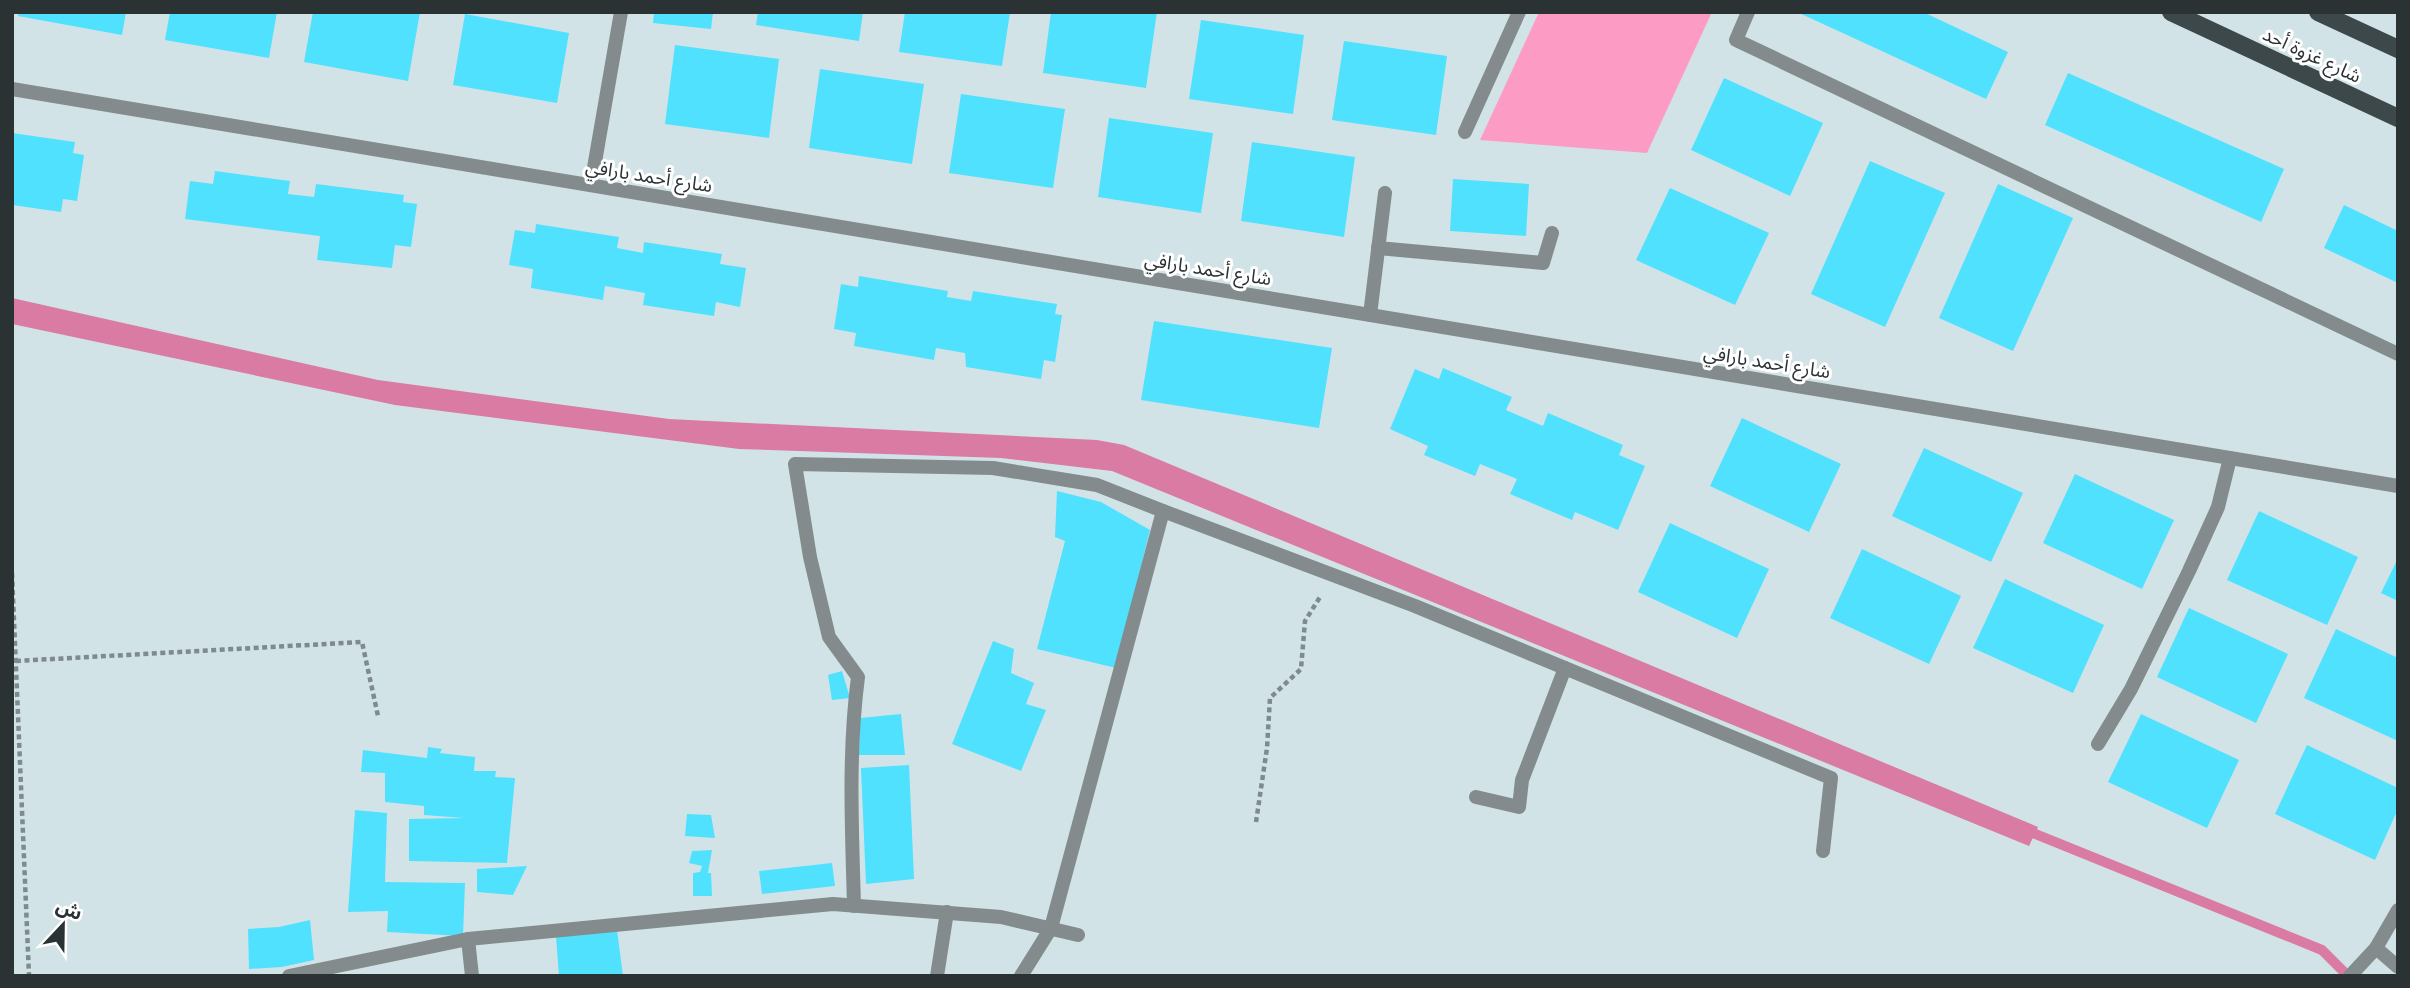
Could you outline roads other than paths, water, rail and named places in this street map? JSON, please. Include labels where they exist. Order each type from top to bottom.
[{"type":"main road","name":"شارع غزوة أحد","points":[[2171,12],[2398,118]]},
{"type":"main road","points":[[2318,12],[2398,49]]},
{"type":"street","points":[[591,185],[621,12]]},
{"type":"street","points":[[1465,132],[1519,12]]},
{"type":"street","points":[[1748,12],[1735,40],[2398,354]]},
{"type":"street","name":"شارع أحمد بارافي","points":[[12,89],[2398,486]]},
{"type":"street","points":[[1370,315],[1385,193]]},
{"type":"street","points":[[1378,248],[1544,263],[1552,233]]},
{"type":"street","points":[[2098,744],[2131,689],[2189,571],[2218,507],[2230,458]]},
{"type":"street","points":[[854,906],[853,718],[858,677],[829,638],[810,557],[795,464],[993,468],[1097,485],[1415,606],[1831,778],[1823,850]]},
{"type":"street","points":[[1021,976],[1051,928],[1163,512]]},
{"type":"street","points":[[1476,797],[1519,807],[1522,780],[1565,668]]},
{"type":"street","points":[[289,976],[468,939],[833,904],[1001,917],[1079,935]]},
{"type":"street","points":[[2353,974],[2376,948],[2398,910]]},
{"type":"street","points":[[937,976],[947,912]]},
{"type":"street","points":[[468,939],[472,976]]},
{"type":"street","points":[[2376,948],[2398,967]]},
{"type":"waterway","points":[[2023,829],[2322,950],[2348,976]]}]
